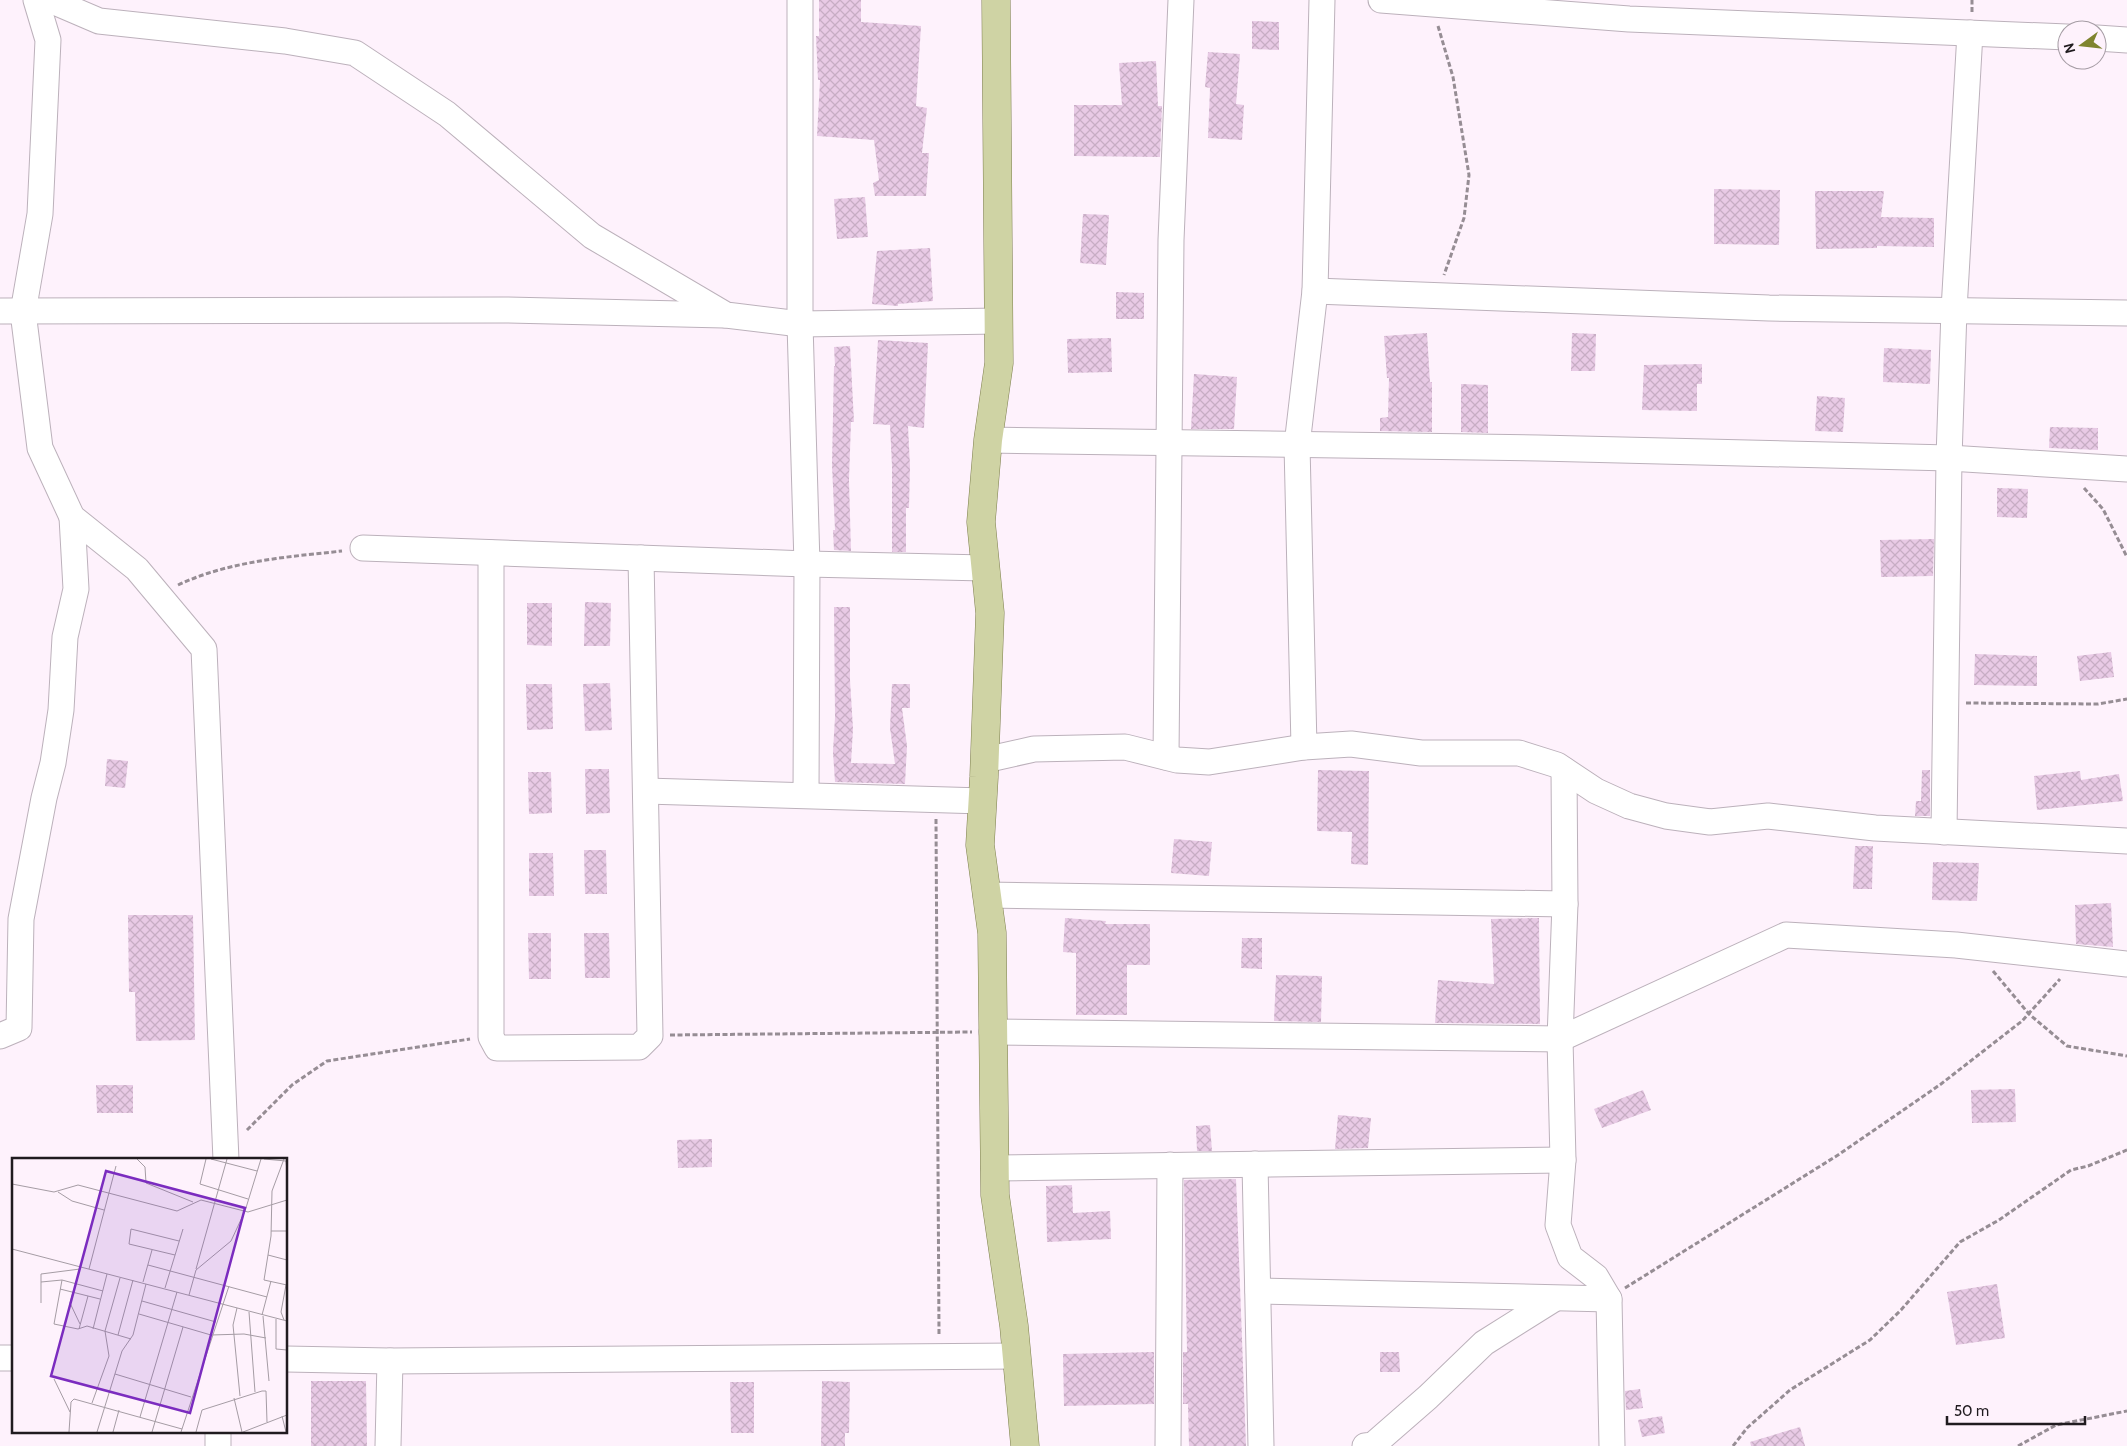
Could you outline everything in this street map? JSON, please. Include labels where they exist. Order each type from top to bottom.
[{"type":"main road","points":[[996,0],[1000,362],[988,440],[980,522],[990,612],[980,845],[992,933],[995,1195],[1014,1326],[1025,1445]]},
{"type":"street","points":[[0,1036],[19,1028],[21,919],[44,798],[53,763],[61,710],[65,637],[76,589],[72,517],[40,448],[12,311],[40,214],[48,40],[36,0]]},
{"type":"street","points":[[50,0],[99,21],[286,41],[355,53],[446,114],[592,236],[726,315]]},
{"type":"street","points":[[800,0],[800,324],[806,564],[806,795]]},
{"type":"street","points":[[1166,757],[1170,240],[1181,0]]},
{"type":"street","points":[[1304,747],[1297,444],[1315,291],[1322,0]]},
{"type":"street","points":[[1381,0],[1629,19],[2057,36]]},
{"type":"street","points":[[1944,832],[1949,458],[1954,310],[1970,32]]},
{"type":"street","points":[[2107,39],[2127,40]]},
{"type":"street","points":[[1315,291],[1769,308],[2127,313]]},
{"type":"street","points":[[12,311],[505,310],[726,315],[800,324],[999,321]]},
{"type":"street","points":[[988,440],[1297,444],[1949,458],[2127,469]]},
{"type":"street","points":[[72,517],[137,569],[204,649],[226,1155]]},
{"type":"street","points":[[363,548],[806,564],[985,568]]},
{"type":"street","points":[[491,553],[491,1036],[497,1048],[638,1047],[650,1036],[641,558]]},
{"type":"street","points":[[985,760],[1034,749],[1125,747],[1166,757],[1210,762],[1304,747],[1351,744],[1421,753],[1519,753],[1557,765],[1596,791],[1629,806],[1666,816],[1710,822],[1768,816],[1875,828],[2127,840]]},
{"type":"street","points":[[1564,770],[1565,904],[1560,1039],[1563,1160],[1558,1225],[1570,1257],[1596,1277],[1609,1299],[1612,1446]]},
{"type":"street","points":[[646,791],[983,800]]},
{"type":"street","points":[[986,895],[1565,904]]},
{"type":"street","points":[[992,1032],[1560,1039],[1786,936],[1973,947],[2127,964]]},
{"type":"street","points":[[994,1168],[1563,1160]]},
{"type":"street","points":[[1255,1164],[1261,1446]]},
{"type":"street","points":[[1168,1446],[1170,1165]]},
{"type":"street","points":[[1258,1292],[1609,1299]]},
{"type":"street","points":[[1365,1446],[1373,1445],[1380,1439],[1428,1397],[1484,1343],[1554,1299]]},
{"type":"street","points":[[288,1359],[390,1361],[1016,1356]]},
{"type":"street","points":[[388,1446],[390,1361]]},
{"type":"path","points":[[1432,4],[1453,77],[1469,175],[1464,218],[1447,268],[1433,296]]},
{"type":"path","points":[[2071,466],[2081,485],[2103,509],[2127,556]]},
{"type":"path","points":[[159,594],[201,574],[265,560],[363,548]]},
{"type":"path","points":[[1946,703],[2098,704],[2127,699]]},
{"type":"path","points":[[936,799],[940,1356]]},
{"type":"path","points":[[1973,947],[2029,1014],[2067,1046],[2127,1056]]},
{"type":"path","points":[[1609,1299],[1838,1155],[1941,1084],[2029,1014],[2077,959]]},
{"type":"path","points":[[650,1036],[992,1032]]},
{"type":"path","points":[[226,1155],[292,1085],[327,1061],[491,1036]]},
{"type":"path","points":[[1732,1446],[1747,1428],[1790,1390],[1870,1340],[1901,1310],[1960,1242],[1999,1220],[2071,1170],[2088,1166],[2127,1150]]},
{"type":"path","points":[[2018,1446],[2056,1425],[2127,1411]]},
{"type":"building","points":[[819,0],[861,0],[861,22],[921,26],[916,106],[927,108],[922,153],[929,153],[926,196],[875,196],[873,183],[879,180],[874,140],[817,136],[820,80],[818,80],[816,36],[819,36]]},
{"type":"building","points":[[1252,21],[1279,22],[1279,50],[1252,49]]},
{"type":"building","points":[[1208,52],[1240,54],[1236,104],[1244,105],[1242,140],[1208,138],[1210,88],[1205,87]]},
{"type":"building","points":[[1156,61],[1158,106],[1162,106],[1160,157],[1074,156],[1074,105],[1122,105],[1119,63]]},
{"type":"building","points":[[1714,189],[1780,190],[1779,245],[1714,244]]},
{"type":"building","points":[[1815,191],[1884,191],[1881,217],[1934,218],[1934,247],[1877,246],[1877,248],[1816,249]]},
{"type":"building","points":[[865,197],[868,237],[837,239],[834,199]]},
{"type":"building","points":[[1083,214],[1109,215],[1106,265],[1080,263]]},
{"type":"building","points":[[930,248],[933,301],[898,304],[898,306],[872,304],[877,251]]},
{"type":"building","points":[[1116,292],[1144,293],[1144,319],[1116,319]]},
{"type":"building","points":[[1427,333],[1430,382],[1432,382],[1432,432],[1380,431],[1380,418],[1388,417],[1389,378],[1387,378],[1384,336]]},
{"type":"building","points":[[1572,333],[1596,334],[1595,371],[1571,371]]},
{"type":"building","points":[[1111,338],[1112,372],[1068,373],[1067,339]]},
{"type":"building","points":[[878,340],[928,343],[924,428],[908,426],[910,466],[909,508],[906,508],[906,552],[892,552],[890,425],[873,424]]},
{"type":"building","points":[[850,346],[854,422],[851,422],[849,480],[851,551],[834,550],[832,465],[834,347]]},
{"type":"building","points":[[1884,348],[1931,350],[1930,384],[1883,382]]},
{"type":"building","points":[[1702,364],[1702,384],[1697,384],[1697,411],[1642,410],[1644,365]]},
{"type":"building","points":[[1194,374],[1237,377],[1234,429],[1191,429]]},
{"type":"building","points":[[1461,384],[1488,385],[1488,433],[1461,432]]},
{"type":"building","points":[[1817,396],[1845,398],[1843,432],[1815,431]]},
{"type":"building","points":[[2050,427],[2098,428],[2098,450],[2049,448]]},
{"type":"building","points":[[1997,488],[2028,489],[2027,518],[1997,517]]},
{"type":"building","points":[[1934,539],[1933,576],[1881,577],[1880,540]]},
{"type":"building","points":[[585,602],[611,603],[610,646],[584,646]]},
{"type":"building","points":[[527,603],[552,603],[552,646],[527,645]]},
{"type":"building","points":[[834,607],[850,607],[850,680],[853,729],[851,763],[895,764],[890,728],[892,684],[910,684],[910,708],[902,708],[907,746],[905,784],[835,782],[833,752],[835,717]]},
{"type":"building","points":[[2111,652],[2114,677],[2080,681],[2077,656]]},
{"type":"building","points":[[1975,654],[2037,656],[2037,686],[1974,685]]},
{"type":"building","points":[[610,683],[612,730],[585,731],[583,684]]},
{"type":"building","points":[[526,684],[552,684],[553,729],[527,730]]},
{"type":"building","points":[[107,759],[128,761],[125,788],[105,786]]},
{"type":"building","points":[[585,769],[609,769],[610,813],[586,814]]},
{"type":"building","points":[[1318,770],[1369,771],[1368,865],[1351,864],[1352,832],[1317,831]]},
{"type":"building","points":[[1922,770],[1930,770],[1930,816],[1915,816],[1916,801],[1921,801]]},
{"type":"building","points":[[2080,771],[2081,780],[2119,774],[2123,801],[2037,810],[2034,776]]},
{"type":"building","points":[[528,772],[551,772],[552,813],[529,814]]},
{"type":"building","points":[[1174,839],[1212,842],[1209,876],[1171,873]]},
{"type":"building","points":[[1855,846],[1873,846],[1872,889],[1853,889]]},
{"type":"building","points":[[584,850],[606,850],[607,894],[585,894]]},
{"type":"building","points":[[529,853],[553,853],[554,896],[529,896]]},
{"type":"building","points":[[1933,862],[1979,863],[1977,901],[1932,900]]},
{"type":"building","points":[[2111,903],[2113,947],[2076,944],[2075,905]]},
{"type":"building","points":[[128,915],[193,915],[195,1040],[136,1041],[135,992],[129,992]]},
{"type":"building","points":[[1065,918],[1106,921],[1105,924],[1150,924],[1150,965],[1127,965],[1127,1015],[1076,1015],[1076,953],[1063,952]]},
{"type":"building","points":[[1539,918],[1540,1024],[1435,1023],[1438,980],[1494,984],[1491,919]]},
{"type":"building","points":[[528,933],[551,933],[551,979],[529,979]]},
{"type":"building","points":[[584,933],[609,933],[610,978],[585,978]]},
{"type":"building","points":[[1242,938],[1262,938],[1262,969],[1241,968]]},
{"type":"building","points":[[1276,975],[1322,976],[1321,1022],[1274,1021]]},
{"type":"building","points":[[96,1085],[133,1085],[133,1113],[97,1113]]},
{"type":"building","points":[[2015,1089],[2016,1122],[1972,1123],[1971,1090]]},
{"type":"building","points":[[1643,1090],[1651,1110],[1602,1128],[1594,1109]]},
{"type":"building","points":[[1338,1115],[1371,1118],[1368,1148],[1335,1149]]},
{"type":"building","points":[[1210,1125],[1212,1151],[1197,1151],[1196,1126]]},
{"type":"building","points":[[712,1139],[712,1167],[678,1168],[677,1140]]},
{"type":"building","points":[[1236,1179],[1246,1446],[1189,1446],[1188,1404],[1183,1404],[1183,1352],[1187,1352],[1184,1180]]},
{"type":"building","points":[[1072,1185],[1073,1213],[1110,1211],[1111,1239],[1047,1242],[1046,1186]]},
{"type":"building","points":[[1997,1284],[2005,1338],[1956,1345],[1947,1292]]},
{"type":"building","points":[[1154,1352],[1154,1404],[1064,1406],[1063,1354]]},
{"type":"building","points":[[1380,1352],[1399,1352],[1400,1372],[1380,1372]]},
{"type":"building","points":[[311,1381],[366,1381],[367,1446],[311,1446]]},
{"type":"building","points":[[822,1381],[850,1382],[849,1433],[845,1433],[845,1446],[821,1446]]},
{"type":"building","points":[[730,1382],[754,1382],[754,1433],[731,1433]]},
{"type":"building","points":[[1640,1389],[1643,1408],[1626,1410],[1625,1391]]},
{"type":"building","points":[[1662,1416],[1665,1433],[1642,1437],[1638,1420]]},
{"type":"building","points":[[1800,1427],[1805,1446],[1751,1446],[1750,1442]]}]
